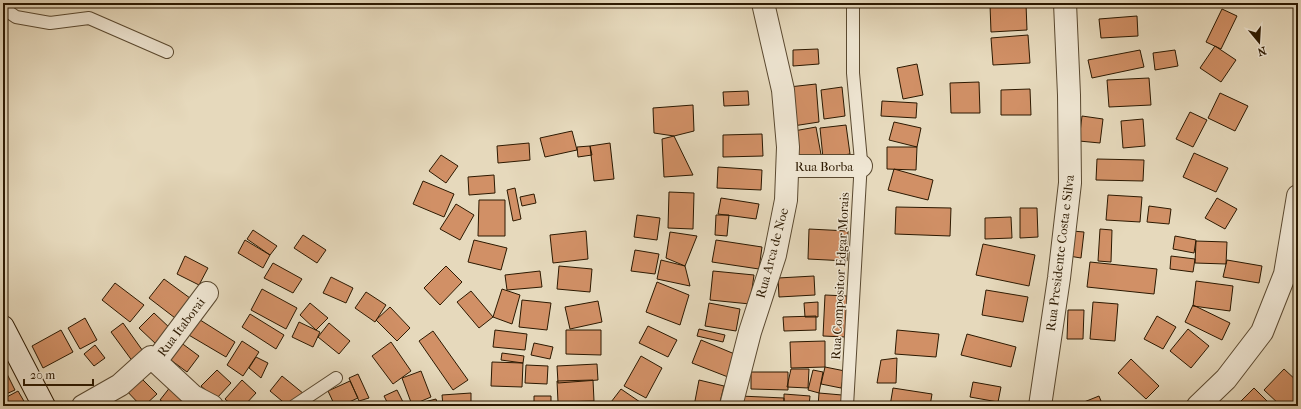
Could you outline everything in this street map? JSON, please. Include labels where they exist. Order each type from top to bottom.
[{"type":"street","name":"Rua Arca de Noe","points":[[731,406],[750,332],[775,255],[786,200],[788,147],[783,90],[763,3]]},
{"type":"street","name":"Rua Presidente Costa e Silva","points":[[1040,406],[1059,278],[1070,183],[1069,95],[1065,3]]},
{"type":"street","name":"Rua Borba","points":[[788,166],[860,166]]},
{"type":"street","points":[[1198,406],[1226,379],[1262,332],[1292,276],[1298,196]]},
{"type":"street","name":"Rua Itaborai","points":[[156,361],[207,293]]},
{"type":"street","points":[[3,327],[44,406]]},
{"type":"street","points":[[83,406],[120,385],[151,357],[193,396],[212,406]]},
{"type":"lane","name":"Rua Compositor Edgar Morais","points":[[847,406],[860,166],[853,74],[853,3]]},
{"type":"lane","points":[[3,8],[16,17],[50,23],[90,18],[167,52]]},
{"type":"lane","points":[[294,406],[336,378]]},
{"type":"building","points":[[871,3],[889,3],[889,4],[871,6]]},
{"type":"building","points":[[1102,3],[1134,3],[1134,4],[1102,7]]},
{"type":"building","points":[[1026,4],[1027,30],[991,32],[990,5]]},
{"type":"building","points":[[1222,9],[1237,16],[1221,49],[1206,42]]},
{"type":"building","points":[[1137,16],[1138,36],[1101,38],[1099,19]]},
{"type":"building","points":[[1028,35],[1030,63],[993,65],[991,38]]},
{"type":"building","points":[[1215,46],[1236,60],[1221,82],[1200,68]]},
{"type":"building","points":[[818,49],[819,64],[793,66],[793,50]]},
{"type":"building","points":[[1140,50],[1144,67],[1092,78],[1088,60]]},
{"type":"building","points":[[1175,50],[1178,66],[1155,70],[1153,53]]},
{"type":"building","points":[[917,64],[923,95],[903,99],[897,68]]},
{"type":"building","points":[[1149,78],[1151,105],[1109,107],[1107,80]]},
{"type":"building","points":[[979,82],[980,113],[951,113],[950,83]]},
{"type":"building","points":[[816,84],[819,122],[793,126],[789,87]]},
{"type":"building","points":[[842,87],[845,116],[824,119],[821,90]]},
{"type":"building","points":[[1030,89],[1031,115],[1001,115],[1001,90]]},
{"type":"building","points":[[748,91],[749,105],[724,106],[723,92]]},
{"type":"building","points":[[1220,93],[1248,106],[1235,131],[1208,118]]},
{"type":"building","points":[[882,101],[917,103],[916,118],[881,116]]},
{"type":"building","points":[[693,105],[694,131],[674,136],[654,133],[653,108]]},
{"type":"building","points":[[1190,112],[1207,120],[1193,147],[1176,139]]},
{"type":"building","points":[[1082,116],[1103,119],[1100,143],[1079,141]]},
{"type":"building","points":[[1143,119],[1145,146],[1123,148],[1121,121]]},
{"type":"building","points":[[894,122],[921,128],[917,147],[889,140]]},
{"type":"building","points":[[846,125],[850,154],[823,158],[820,128]]},
{"type":"building","points":[[816,127],[822,160],[797,159],[794,131]]},
{"type":"building","points":[[572,131],[577,150],[545,157],[540,138]]},
{"type":"building","points":[[762,134],[763,156],[723,157],[723,135]]},
{"type":"building","points":[[674,136],[693,175],[664,177],[662,139]]},
{"type":"building","points":[[529,143],[530,160],[498,163],[497,146]]},
{"type":"building","points":[[610,143],[614,179],[594,181],[590,146]]},
{"type":"building","points":[[590,146],[592,155],[578,157],[577,147]]},
{"type":"building","points":[[887,147],[917,147],[916,170],[887,169]]},
{"type":"building","points":[[1194,153],[1228,168],[1216,192],[1183,177]]},
{"type":"building","points":[[441,155],[458,166],[446,183],[429,171]]},
{"type":"building","points":[[1097,159],[1144,160],[1143,181],[1096,180]]},
{"type":"building","points":[[718,167],[762,170],[761,190],[717,188]]},
{"type":"building","points":[[894,169],[933,180],[928,200],[888,190]]},
{"type":"building","points":[[494,175],[495,193],[469,195],[468,177]]},
{"type":"building","points":[[423,181],[454,194],[444,217],[413,204]]},
{"type":"building","points":[[515,188],[521,219],[513,221],[507,190]]},
{"type":"building","points":[[669,192],[694,193],[693,229],[668,228]]},
{"type":"building","points":[[534,194],[536,203],[522,206],[520,197]]},
{"type":"building","points":[[1108,195],[1142,197],[1140,222],[1106,220]]},
{"type":"building","points":[[721,198],[759,204],[756,219],[718,214]]},
{"type":"building","points":[[1217,198],[1237,209],[1225,229],[1205,218]]},
{"type":"building","points":[[479,200],[505,200],[505,236],[478,236]]},
{"type":"building","points":[[456,204],[474,215],[460,240],[440,229]]},
{"type":"building","points":[[1149,206],[1171,209],[1169,224],[1147,222]]},
{"type":"building","points":[[896,207],[951,208],[950,236],[895,234]]},
{"type":"building","points":[[1020,208],[1037,208],[1038,237],[1020,238]]},
{"type":"building","points":[[637,215],[660,218],[657,240],[634,237]]},
{"type":"building","points":[[716,215],[729,215],[727,236],[715,235]]},
{"type":"building","points":[[1011,217],[1012,238],[985,239],[985,218]]},
{"type":"building","points":[[809,229],[848,231],[847,261],[808,259]]},
{"type":"building","points":[[1100,229],[1112,230],[1111,262],[1098,261]]},
{"type":"building","points":[[253,230],[277,246],[270,255],[247,239]]},
{"type":"building","points":[[586,231],[588,259],[553,263],[550,235]]},
{"type":"building","points":[[1072,231],[1084,232],[1081,258],[1069,256]]},
{"type":"building","points":[[670,232],[697,236],[685,266],[666,258]]},
{"type":"building","points":[[303,235],[326,250],[317,263],[294,248]]},
{"type":"building","points":[[1175,236],[1196,240],[1194,253],[1173,249]]},
{"type":"building","points":[[245,240],[270,255],[263,268],[238,253]]},
{"type":"building","points":[[474,240],[507,248],[501,270],[468,262]]},
{"type":"building","points":[[716,240],[762,247],[759,269],[712,262]]},
{"type":"building","points":[[1196,241],[1227,242],[1226,264],[1195,263]]},
{"type":"building","points":[[983,244],[1035,255],[1029,286],[976,275]]},
{"type":"building","points":[[635,250],[659,254],[655,274],[631,271]]},
{"type":"building","points":[[185,256],[208,268],[199,285],[177,274]]},
{"type":"building","points":[[1171,256],[1195,259],[1193,272],[1170,269]]},
{"type":"building","points":[[661,260],[685,266],[690,286],[657,279]]},
{"type":"building","points":[[1227,260],[1262,266],[1259,283],[1223,277]]},
{"type":"building","points":[[1090,262],[1157,269],[1154,294],[1087,287]]},
{"type":"building","points":[[273,263],[302,279],[293,293],[264,278]]},
{"type":"building","points":[[446,266],[462,282],[440,305],[424,288]]},
{"type":"building","points":[[559,266],[592,269],[590,292],[557,289]]},
{"type":"building","points":[[540,271],[542,287],[507,290],[505,275]]},
{"type":"building","points":[[713,271],[754,275],[750,304],[710,300]]},
{"type":"building","points":[[814,276],[815,295],[779,297],[778,278]]},
{"type":"building","points":[[331,277],[353,288],[346,303],[323,293]]},
{"type":"building","points":[[164,279],[194,301],[179,321],[149,298]]},
{"type":"building","points":[[1196,281],[1233,286],[1230,311],[1193,306]]},
{"type":"building","points":[[657,282],[689,295],[680,325],[646,312]]},
{"type":"building","points":[[115,283],[144,305],[130,322],[102,300]]},
{"type":"building","points":[[262,289],[297,308],[286,329],[251,310]]},
{"type":"building","points":[[502,289],[520,295],[512,324],[493,317]]},
{"type":"building","points":[[986,290],[1028,297],[1023,322],[982,315]]},
{"type":"building","points":[[471,291],[493,317],[479,328],[457,302]]},
{"type":"building","points":[[366,292],[386,305],[375,322],[355,308]]},
{"type":"building","points":[[825,295],[847,296],[845,337],[823,336]]},
{"type":"building","points":[[522,300],[551,303],[547,330],[519,327]]},
{"type":"building","points":[[598,301],[602,322],[570,329],[565,307]]},
{"type":"building","points":[[818,302],[818,317],[805,317],[804,303]]},
{"type":"building","points":[[1093,302],[1118,304],[1115,341],[1090,339]]},
{"type":"building","points":[[310,303],[328,318],[316,330],[300,315]]},
{"type":"building","points":[[709,303],[740,309],[736,331],[705,326]]},
{"type":"building","points":[[1193,305],[1230,323],[1222,340],[1185,322]]},
{"type":"building","points":[[390,307],[410,328],[397,341],[376,320]]},
{"type":"building","points":[[1068,310],[1084,310],[1083,339],[1067,339]]},
{"type":"building","points":[[154,313],[171,329],[157,345],[139,328]]},
{"type":"building","points":[[250,314],[284,335],[276,349],[242,327]]},
{"type":"building","points":[[816,316],[816,330],[784,331],[783,317]]},
{"type":"building","points":[[1157,316],[1176,327],[1163,349],[1144,339]]},
{"type":"building","points":[[85,318],[97,340],[80,349],[68,328]]},
{"type":"building","points":[[197,318],[235,342],[226,357],[187,334]]},
{"type":"building","points":[[299,322],[320,332],[313,347],[292,337]]},
{"type":"building","points":[[123,323],[145,354],[133,362],[111,332]]},
{"type":"building","points":[[329,323],[350,341],[339,354],[318,337]]},
{"type":"building","points":[[648,326],[677,340],[668,357],[639,343]]},
{"type":"building","points":[[699,329],[725,335],[723,342],[697,336]]},
{"type":"building","points":[[1188,329],[1209,346],[1191,368],[1170,351]]},
{"type":"building","points":[[61,330],[73,352],[43,368],[32,346]]},
{"type":"building","points":[[495,330],[527,334],[525,350],[493,347]]},
{"type":"building","points":[[566,330],[601,330],[601,355],[566,354]]},
{"type":"building","points":[[897,330],[939,334],[936,357],[895,354]]},
{"type":"building","points":[[433,331],[468,380],[453,390],[419,341]]},
{"type":"building","points":[[967,334],[1016,347],[1011,367],[961,355]]},
{"type":"building","points":[[176,339],[199,356],[187,372],[164,355]]},
{"type":"building","points":[[701,340],[737,355],[728,377],[692,363]]},
{"type":"building","points":[[242,341],[259,352],[243,376],[227,365]]},
{"type":"building","points":[[825,341],[825,367],[791,368],[790,342]]},
{"type":"building","points":[[391,342],[411,371],[393,384],[372,356]]},
{"type":"building","points":[[534,343],[553,347],[550,359],[531,355]]},
{"type":"building","points":[[95,345],[105,358],[94,366],[84,354]]},
{"type":"building","points":[[502,353],[524,356],[523,363],[501,360]]},
{"type":"building","points":[[641,356],[662,368],[646,398],[624,386]]},
{"type":"building","points":[[256,357],[268,363],[261,378],[249,368]]},
{"type":"building","points":[[897,358],[896,383],[877,383],[881,360]]},
{"type":"building","points":[[1131,359],[1159,386],[1146,399],[1118,373]]},
{"type":"building","points":[[492,362],[523,363],[522,387],[491,386]]},
{"type":"building","points":[[597,364],[598,380],[558,383],[557,366]]},
{"type":"building","points":[[526,365],[548,366],[547,384],[525,383]]},
{"type":"building","points":[[3,366],[15,390],[4,395],[3,393]]},
{"type":"building","points":[[825,367],[845,371],[841,388],[821,384]]},
{"type":"building","points":[[791,369],[809,369],[808,388],[787,387]]},
{"type":"building","points":[[1284,369],[1298,382],[1298,406],[1281,406],[1264,390]]},
{"type":"building","points":[[217,370],[231,383],[216,399],[201,386]]},
{"type":"building","points":[[813,370],[823,372],[819,393],[808,390]]},
{"type":"building","points":[[421,371],[431,397],[412,405],[402,378]]},
{"type":"building","points":[[751,372],[788,372],[788,390],[751,389]]},
{"type":"building","points":[[358,374],[369,398],[359,401],[349,378]]},
{"type":"building","points":[[138,375],[157,394],[144,406],[141,406],[124,388]]},
{"type":"building","points":[[282,376],[304,394],[294,406],[288,406],[270,391]]},
{"type":"building","points":[[242,380],[256,393],[244,406],[233,406],[225,399]]},
{"type":"building","points":[[593,380],[594,401],[558,402],[557,381]]},
{"type":"building","points":[[699,380],[724,386],[719,406],[694,406]]},
{"type":"building","points":[[350,381],[358,398],[340,406],[335,406],[328,391]]},
{"type":"building","points":[[973,382],[1001,387],[998,402],[970,397]]},
{"type":"building","points":[[171,386],[189,406],[169,406],[160,400]]},
{"type":"building","points":[[893,388],[932,394],[930,406],[890,406]]},
{"type":"building","points":[[1254,388],[1272,406],[1236,406]]},
{"type":"building","points":[[621,389],[640,402],[637,406],[608,406]]},
{"type":"building","points":[[397,390],[405,406],[389,406],[384,396]]},
{"type":"building","points":[[18,391],[25,403],[20,406],[3,406],[3,399]]},
{"type":"building","points":[[471,393],[471,406],[443,406],[442,395]]},
{"type":"building","points":[[819,393],[842,395],[841,406],[818,406]]},
{"type":"building","points":[[784,394],[810,396],[809,406],[784,406]]},
{"type":"building","points":[[534,396],[551,396],[551,406],[534,406]]},
{"type":"building","points":[[740,396],[784,398],[784,406],[739,406]]},
{"type":"building","points":[[1099,396],[1103,406],[1074,406]]},
{"type":"building","points":[[113,398],[116,403],[113,406],[97,406]]},
{"type":"building","points":[[436,399],[438,406],[421,406],[420,403]]}]
